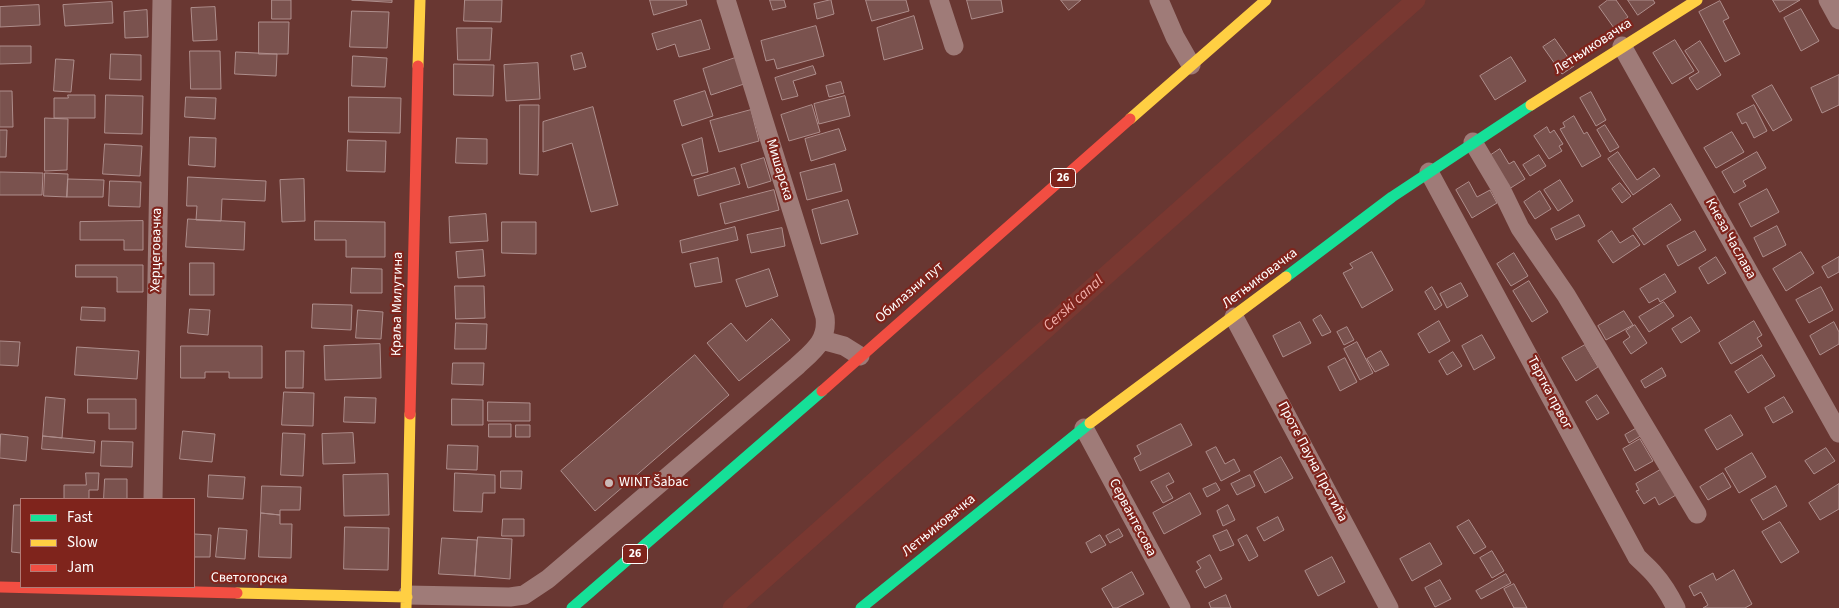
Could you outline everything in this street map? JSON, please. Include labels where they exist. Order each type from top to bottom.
[{"type":"main road","name":"Краља Милутина","points":[[407,600],[420,0]]},
{"type":"main road","name":"Обилазни пут","points":[[572,608],[1266,0]]},
{"type":"main road","name":"Летњиковачка","points":[[861,608],[1084,428],[1384,203],[1473,142],[1697,0]]},
{"type":"main road","name":"Светогорска","points":[[0,587],[20,587]]},
{"type":"main road","name":"Светогорска","points":[[76,588],[151,589],[319,602],[407,600]]},
{"type":"street","name":"Херцеговачка","points":[[153,498],[162,0]]},
{"type":"street","name":"Мишарска","points":[[726,0],[825,317],[826,328],[822,340]]},
{"type":"street","points":[[939,0],[954,46]]},
{"type":"street","points":[[1159,0],[1175,36],[1191,65]]},
{"type":"street","points":[[1828,0],[1839,20]]},
{"type":"street","name":"Кнеза Часлава","points":[[1622,46],[1839,433]]},
{"type":"street","points":[[1473,142],[1501,189],[1520,228],[1566,295],[1697,514]]},
{"type":"street","name":"Твртка првог","points":[[1429,172],[1638,557],[1662,583],[1676,608]]},
{"type":"street","name":"Проте Пауна Протића","points":[[1234,317],[1389,608]]},
{"type":"street","points":[[407,600],[510,597],[524,595],[532,591],[752,404],[807,356],[822,340],[844,346],[860,356]]},
{"type":"street","name":"Сервантесова","points":[[1084,428],[1181,608]]},
{"type":"building","points":[[272,0],[291,0],[291,19],[272,19]]},
{"type":"building","points":[[352,0],[392,0],[392,2]]},
{"type":"building","points":[[465,0],[502,0],[501,22],[464,21]]},
{"type":"building","points":[[650,0],[686,0],[687,5],[654,15]]},
{"type":"building","points":[[770,0],[784,0],[786,7],[773,10]]},
{"type":"building","points":[[831,0],[834,14],[817,19],[814,4]]},
{"type":"building","points":[[866,0],[906,0],[909,11],[872,21]]},
{"type":"building","points":[[967,0],[1001,0],[1003,12],[972,19]]},
{"type":"building","points":[[1061,0],[1081,0],[1069,10]]},
{"type":"building","points":[[1608,0],[1616,0],[1628,17],[1614,28],[1599,7]]},
{"type":"building","points":[[1628,0],[1653,0],[1655,3],[1638,15]]},
{"type":"building","points":[[1773,0],[1800,0],[1780,12]]},
{"type":"building","points":[[1720,1],[1729,18],[1723,21],[1740,54],[1725,62],[1699,12]]},
{"type":"building","points":[[112,2],[113,23],[65,26],[63,5]]},
{"type":"building","points":[[39,5],[40,25],[0,27],[0,7]]},
{"type":"building","points":[[215,7],[217,40],[193,41],[191,8]]},
{"type":"building","points":[[1801,9],[1819,41],[1801,51],[1784,18]]},
{"type":"building","points":[[147,10],[148,37],[125,38],[124,12]]},
{"type":"building","points":[[352,11],[389,12],[387,48],[350,47]]},
{"type":"building","points":[[914,16],[923,49],[884,60],[877,28]]},
{"type":"building","points":[[701,20],[710,49],[679,57],[675,44],[657,50],[652,34]]},
{"type":"building","points":[[259,22],[289,22],[288,54],[259,54]]},
{"type":"building","points":[[816,26],[824,56],[777,69],[774,59],[766,61],[761,41]]},
{"type":"building","points":[[457,28],[492,28],[490,60],[458,60]]},
{"type":"building","points":[[1555,39],[1574,66],[1562,74],[1543,47]]},
{"type":"building","points":[[1675,40],[1694,71],[1672,84],[1653,53]]},
{"type":"building","points":[[1700,41],[1721,75],[1697,90],[1689,78],[1699,72],[1685,51]]},
{"type":"building","points":[[0,46],[31,46],[31,63],[0,64]]},
{"type":"building","points":[[190,51],[220,51],[221,89],[191,89]]},
{"type":"building","points":[[236,52],[277,54],[276,76],[235,74]]},
{"type":"building","points":[[582,53],[586,67],[574,70],[571,56]]},
{"type":"building","points":[[111,54],[141,55],[141,80],[110,79]]},
{"type":"building","points":[[353,56],[387,58],[385,87],[352,86]]},
{"type":"building","points":[[738,57],[747,83],[711,95],[703,69]]},
{"type":"building","points":[[1511,57],[1526,81],[1495,100],[1480,76]]},
{"type":"building","points":[[56,59],[74,60],[71,92],[54,91]]},
{"type":"building","points":[[538,63],[540,99],[506,101],[504,65]]},
{"type":"building","points":[[454,64],[494,65],[493,96],[454,95]]},
{"type":"building","points":[[813,66],[816,74],[793,81],[798,96],[782,100],[775,78]]},
{"type":"building","points":[[1839,75],[1839,105],[1822,113],[1811,88]]},
{"type":"building","points":[[841,82],[844,93],[829,97],[826,86]]},
{"type":"building","points":[[1772,85],[1792,120],[1773,131],[1752,96]]},
{"type":"building","points":[[0,91],[12,91],[13,127],[0,127]]},
{"type":"building","points":[[705,91],[713,116],[682,126],[674,101]]},
{"type":"building","points":[[1591,92],[1606,120],[1596,126],[1580,98]]},
{"type":"building","points":[[68,95],[95,95],[95,118],[54,118],[54,98],[68,98]]},
{"type":"building","points":[[106,95],[143,96],[142,134],[105,133]]},
{"type":"building","points":[[845,96],[850,116],[819,124],[814,104]]},
{"type":"building","points":[[186,97],[216,98],[215,119],[185,117]]},
{"type":"building","points":[[349,97],[401,98],[400,133],[349,132]]},
{"type":"building","points":[[520,105],[539,105],[538,175],[520,174]]},
{"type":"building","points":[[812,105],[820,132],[789,141],[781,115]]},
{"type":"building","points":[[1754,105],[1767,131],[1754,138],[1746,122],[1742,124],[1737,114]]},
{"type":"building","points":[[593,107],[618,205],[591,212],[572,143],[543,152],[543,122]]},
{"type":"building","points":[[751,110],[759,141],[719,152],[710,121]]},
{"type":"building","points":[[1574,116],[1584,134],[1587,132],[1601,156],[1582,167],[1560,129],[1565,127],[1563,123]]},
{"type":"building","points":[[45,118],[68,119],[67,170],[45,171]]},
{"type":"building","points":[[1605,125],[1619,147],[1610,152],[1597,130]]},
{"type":"building","points":[[1547,127],[1550,133],[1554,130],[1563,144],[1559,146],[1562,151],[1549,159],[1534,136]]},
{"type":"building","points":[[839,129],[846,150],[811,161],[805,139]]},
{"type":"building","points":[[0,130],[7,130],[6,157],[0,157]]},
{"type":"building","points":[[1732,132],[1744,152],[1716,168],[1704,148]]},
{"type":"building","points":[[190,137],[216,138],[215,167],[189,165]]},
{"type":"building","points":[[457,138],[487,139],[487,164],[456,163]]},
{"type":"building","points":[[702,138],[708,172],[692,176],[682,145]]},
{"type":"building","points":[[348,140],[386,141],[385,172],[347,171]]},
{"type":"building","points":[[105,144],[142,146],[140,176],[103,174]]},
{"type":"building","points":[[1500,149],[1509,164],[1514,161],[1525,179],[1509,189],[1488,157]]},
{"type":"building","points":[[1618,152],[1637,180],[1654,168],[1660,176],[1633,195],[1608,159]]},
{"type":"building","points":[[1757,152],[1766,168],[1743,181],[1746,186],[1734,193],[1722,172]]},
{"type":"building","points":[[1539,155],[1546,166],[1530,176],[1523,165]]},
{"type":"building","points":[[764,158],[771,181],[748,188],[741,165]]},
{"type":"building","points":[[835,164],[842,191],[807,200],[800,173]]},
{"type":"building","points":[[735,168],[740,184],[698,196],[694,180]]},
{"type":"building","points":[[0,172],[43,173],[42,195],[0,195]]},
{"type":"building","points":[[45,173],[68,174],[67,197],[44,196]]},
{"type":"building","points":[[188,177],[266,181],[265,201],[222,199],[221,221],[196,220],[197,206],[187,206]]},
{"type":"building","points":[[68,179],[104,180],[103,197],[67,197]]},
{"type":"building","points":[[304,179],[305,221],[282,222],[280,180]]},
{"type":"building","points":[[1560,180],[1573,201],[1558,211],[1544,190]]},
{"type":"building","points":[[110,181],[141,182],[140,207],[109,206]]},
{"type":"building","points":[[1469,182],[1477,197],[1490,190],[1497,203],[1472,218],[1456,190]]},
{"type":"building","points":[[1620,183],[1631,196],[1622,203],[1612,189]]},
{"type":"building","points":[[1767,189],[1779,212],[1751,227],[1739,204]]},
{"type":"building","points":[[774,190],[779,210],[725,224],[720,204]]},
{"type":"building","points":[[1540,191],[1551,209],[1535,219],[1524,202]]},
{"type":"building","points":[[848,200],[858,234],[821,244],[812,210]]},
{"type":"building","points":[[1671,204],[1681,220],[1644,245],[1633,229]]},
{"type":"building","points":[[486,214],[488,241],[450,243],[449,217]]},
{"type":"building","points":[[1579,215],[1585,226],[1556,240],[1551,229]]},
{"type":"building","points":[[188,219],[245,222],[244,250],[186,247]]},
{"type":"building","points":[[143,221],[143,250],[124,250],[124,240],[80,240],[80,222]]},
{"type":"building","points":[[315,221],[385,222],[385,257],[346,257],[346,240],[315,240]]},
{"type":"building","points":[[502,222],[536,222],[536,254],[502,253]]},
{"type":"building","points":[[1777,226],[1786,245],[1763,257],[1754,238]]},
{"type":"building","points":[[735,227],[738,240],[682,253],[680,241]]},
{"type":"building","points":[[782,228],[785,246],[751,253],[747,235]]},
{"type":"building","points":[[1612,231],[1620,243],[1633,235],[1640,245],[1613,263],[1598,241]]},
{"type":"building","points":[[1695,231],[1706,250],[1678,266],[1667,246]]},
{"type":"building","points":[[483,250],[485,276],[458,278],[456,252]]},
{"type":"building","points":[[1372,252],[1393,290],[1362,308],[1343,273],[1353,268],[1350,264]]},
{"type":"building","points":[[1801,252],[1814,273],[1786,291],[1773,269]]},
{"type":"building","points":[[1514,253],[1528,276],[1511,286],[1497,264]]},
{"type":"building","points":[[1716,257],[1726,273],[1708,284],[1699,268]]},
{"type":"building","points":[[1839,257],[1839,272],[1828,278],[1822,267]]},
{"type":"building","points":[[718,258],[722,282],[695,287],[690,264]]},
{"type":"building","points":[[190,263],[214,263],[214,295],[190,295]]},
{"type":"building","points":[[76,265],[143,265],[143,292],[117,292],[117,277],[76,277]]},
{"type":"building","points":[[352,268],[382,269],[382,293],[351,293]]},
{"type":"building","points":[[769,269],[778,296],[746,307],[736,280]]},
{"type":"building","points":[[1665,274],[1676,292],[1660,302],[1658,298],[1649,303],[1640,289]]},
{"type":"building","points":[[1529,281],[1548,312],[1532,322],[1513,291]]},
{"type":"building","points":[[1461,283],[1468,296],[1447,308],[1440,294]]},
{"type":"building","points":[[455,286],[484,286],[485,318],[456,319]]},
{"type":"building","points":[[1432,287],[1442,305],[1435,310],[1425,292]]},
{"type":"building","points":[[1821,287],[1833,310],[1809,323],[1796,300]]},
{"type":"building","points":[[1664,302],[1674,316],[1649,332],[1639,317]]},
{"type":"building","points":[[313,304],[352,305],[351,330],[312,328]]},
{"type":"building","points":[[82,307],[105,308],[105,321],[81,320]]},
{"type":"building","points":[[190,309],[210,310],[208,335],[188,333]]},
{"type":"building","points":[[358,310],[383,312],[381,339],[356,338]]},
{"type":"building","points":[[1624,311],[1633,325],[1606,340],[1598,326]]},
{"type":"building","points":[[1321,315],[1331,332],[1322,336],[1313,320]]},
{"type":"building","points":[[1691,317],[1700,331],[1681,343],[1672,329]]},
{"type":"building","points":[[772,319],[790,340],[739,381],[707,343],[731,323],[746,341]]},
{"type":"building","points":[[1439,321],[1450,341],[1429,353],[1418,334]]},
{"type":"building","points":[[1754,321],[1762,335],[1757,338],[1762,346],[1731,364],[1719,343]]},
{"type":"building","points":[[1300,322],[1311,343],[1283,357],[1273,336]]},
{"type":"building","points":[[1834,322],[1839,332],[1839,344],[1820,355],[1810,336]]},
{"type":"building","points":[[456,323],[487,324],[486,349],[455,349]]},
{"type":"building","points":[[1635,325],[1647,343],[1631,354],[1623,342],[1630,337],[1626,331]]},
{"type":"building","points":[[1347,327],[1354,340],[1344,345],[1337,332]]},
{"type":"building","points":[[1482,335],[1495,358],[1474,370],[1462,346]]},
{"type":"building","points":[[0,341],[20,342],[18,366],[0,365]]},
{"type":"building","points":[[1357,342],[1373,373],[1360,380],[1344,349]]},
{"type":"building","points":[[380,344],[381,378],[325,380],[324,346]]},
{"type":"building","points":[[1585,345],[1598,367],[1576,381],[1562,358]]},
{"type":"building","points":[[181,346],[262,346],[262,378],[229,378],[229,372],[205,372],[205,378],[181,378]]},
{"type":"building","points":[[77,347],[139,351],[137,379],[75,375]]},
{"type":"building","points":[[286,351],[304,351],[303,388],[286,388]]},
{"type":"building","points":[[1381,351],[1389,365],[1375,372],[1367,359]]},
{"type":"building","points":[[1453,352],[1462,366],[1447,375],[1439,361]]},
{"type":"building","points":[[695,355],[729,395],[595,511],[561,471]]},
{"type":"building","points":[[1762,355],[1775,376],[1748,393],[1735,372]]},
{"type":"building","points":[[1345,358],[1357,382],[1340,391],[1328,367]]},
{"type":"building","points":[[453,363],[484,363],[483,385],[452,384]]},
{"type":"building","points":[[1662,368],[1666,376],[1645,388],[1641,381]]},
{"type":"building","points":[[284,392],[314,393],[313,426],[282,425]]},
{"type":"building","points":[[1597,395],[1609,413],[1597,420],[1586,402]]},
{"type":"building","points":[[46,397],[65,399],[62,438],[43,436]]},
{"type":"building","points":[[345,397],[376,398],[375,423],[344,422]]},
{"type":"building","points":[[1784,397],[1793,412],[1773,423],[1765,408]]},
{"type":"building","points":[[88,399],[136,399],[136,429],[109,429],[109,413],[88,413]]},
{"type":"building","points":[[452,399],[483,400],[483,425],[452,425]]},
{"type":"building","points":[[488,402],[530,403],[530,421],[488,421]]},
{"type":"building","points":[[1731,415],[1743,435],[1717,450],[1705,430]]},
{"type":"building","points":[[489,424],[511,424],[511,437],[489,437]]},
{"type":"building","points":[[1181,424],[1192,445],[1140,471],[1134,458],[1141,454],[1137,446]]},
{"type":"building","points":[[516,425],[530,425],[530,437],[516,437]]},
{"type":"building","points":[[1637,428],[1642,435],[1629,443],[1625,435]]},
{"type":"building","points":[[183,431],[215,434],[212,462],[180,459]]},
{"type":"building","points":[[283,433],[305,434],[303,476],[281,475]]},
{"type":"building","points":[[353,433],[355,463],[323,464],[322,434]]},
{"type":"building","points":[[1,434],[28,437],[26,461],[0,458]]},
{"type":"building","points":[[43,436],[95,441],[94,453],[42,449]]},
{"type":"building","points":[[1640,439],[1653,461],[1635,471],[1623,449]]},
{"type":"building","points":[[102,441],[133,442],[132,467],[101,466]]},
{"type":"building","points":[[448,445],[478,446],[477,470],[447,469]]},
{"type":"building","points":[[1216,447],[1225,464],[1234,459],[1240,471],[1221,481],[1206,452]]},
{"type":"building","points":[[1826,448],[1835,461],[1814,474],[1805,461]]},
{"type":"building","points":[[1752,453],[1766,477],[1739,493],[1725,469]]},
{"type":"building","points":[[1281,457],[1293,478],[1265,493],[1254,472]]},
{"type":"building","points":[[1662,469],[1676,495],[1659,505],[1655,497],[1644,504],[1636,491],[1639,490],[1636,484]]},
{"type":"building","points":[[501,471],[522,471],[521,489],[501,488]]},
{"type":"building","points":[[86,473],[99,473],[98,490],[89,490],[89,498],[64,498],[64,485],[86,485]]},
{"type":"building","points":[[455,473],[495,475],[495,493],[483,493],[482,512],[454,511]]},
{"type":"building","points":[[1169,473],[1174,482],[1166,486],[1173,498],[1163,503],[1151,482]]},
{"type":"building","points":[[1723,473],[1731,487],[1708,500],[1700,487]]},
{"type":"building","points":[[388,474],[389,515],[344,516],[343,475]]},
{"type":"building","points":[[209,475],[245,477],[243,499],[208,497]]},
{"type":"building","points":[[1250,475],[1255,486],[1237,495],[1231,484]]},
{"type":"building","points":[[105,479],[127,479],[127,498],[104,498]]},
{"type":"building","points":[[1216,483],[1220,490],[1207,497],[1203,489]]},
{"type":"building","points":[[1839,484],[1839,509],[1820,520],[1809,503]]},
{"type":"building","points":[[262,486],[301,487],[300,510],[280,510],[280,515],[261,513]]},
{"type":"building","points":[[1776,486],[1787,506],[1763,520],[1751,500]]},
{"type":"building","points":[[1190,493],[1201,514],[1164,534],[1153,513]]},
{"type":"building","points":[[14,505],[20,505],[20,553],[12,552]]},
{"type":"building","points":[[1228,505],[1235,520],[1223,526],[1217,511]]},
{"type":"building","points":[[261,513],[280,515],[280,524],[292,524],[291,558],[259,557]]},
{"type":"building","points":[[1278,517],[1284,530],[1264,541],[1257,528]]},
{"type":"building","points":[[503,519],[524,519],[524,536],[502,536]]},
{"type":"building","points":[[1469,520],[1486,547],[1474,554],[1457,527]]},
{"type":"building","points":[[1780,522],[1799,552],[1781,563],[1762,532]]},
{"type":"building","points":[[345,527],[389,528],[388,570],[344,569]]},
{"type":"building","points":[[219,528],[247,530],[245,559],[216,557]]},
{"type":"building","points":[[1119,529],[1123,536],[1110,543],[1106,536]]},
{"type":"building","points":[[1227,530],[1234,545],[1220,551],[1213,536]]},
{"type":"building","points":[[195,534],[211,535],[210,557],[195,557]]},
{"type":"building","points":[[1100,535],[1106,545],[1091,553],[1086,543]]},
{"type":"building","points":[[1247,535],[1258,556],[1249,561],[1238,540]]},
{"type":"building","points":[[478,537],[512,539],[510,579],[475,576]]},
{"type":"building","points":[[442,538],[477,540],[475,576],[439,574]]},
{"type":"building","points":[[1430,543],[1442,564],[1412,581],[1400,559]]},
{"type":"building","points":[[1492,551],[1504,571],[1492,578],[1480,558]]},
{"type":"building","points":[[1210,555],[1222,579],[1205,588],[1196,571],[1201,568],[1197,562]]},
{"type":"building","points":[[1332,557],[1345,582],[1318,596],[1305,571]]},
{"type":"building","points":[[1734,570],[1752,604],[1745,608],[1703,608],[1708,605],[1701,592],[1694,596],[1689,586],[1713,573],[1716,580]]},
{"type":"building","points":[[1132,572],[1144,594],[1117,608],[1113,608],[1102,589]]},
{"type":"building","points":[[1506,574],[1511,583],[1481,599],[1476,591]]},
{"type":"building","points":[[1440,580],[1451,599],[1435,607],[1425,588]]},
{"type":"building","points":[[1514,584],[1527,608],[1514,608],[1504,589]]},
{"type":"building","points":[[1226,595],[1231,608],[1211,608],[1209,603]]},
{"type":"waterway","name":"Cerski canal","points":[[732,608],[1416,0]]},
{"type":"traffic: fast","points":[[1286,277],[1392,197],[1531,105]]},
{"type":"traffic: fast","points":[[572,608],[822,391]]},
{"type":"traffic: fast","points":[[861,608],[1090,423]]},
{"type":"traffic: slow","points":[[418,66],[420,0]]},
{"type":"traffic: slow","points":[[1130,119],[1266,0]]},
{"type":"traffic: slow","points":[[1531,105],[1697,0]]},
{"type":"traffic: slow","points":[[1090,423],[1286,277]]},
{"type":"traffic: slow","points":[[406,608],[410,414]]},
{"type":"traffic: slow","points":[[237,593],[407,597]]},
{"type":"traffic: jam","points":[[410,414],[418,66]]},
{"type":"traffic: jam","points":[[822,391],[1130,119]]},
{"type":"traffic: jam","points":[[0,587],[20,588]]},
{"type":"traffic: jam","points":[[40,588],[237,593]]},
{"type":"place","name":"WINT Šabac","points":[[609,483]]}]
